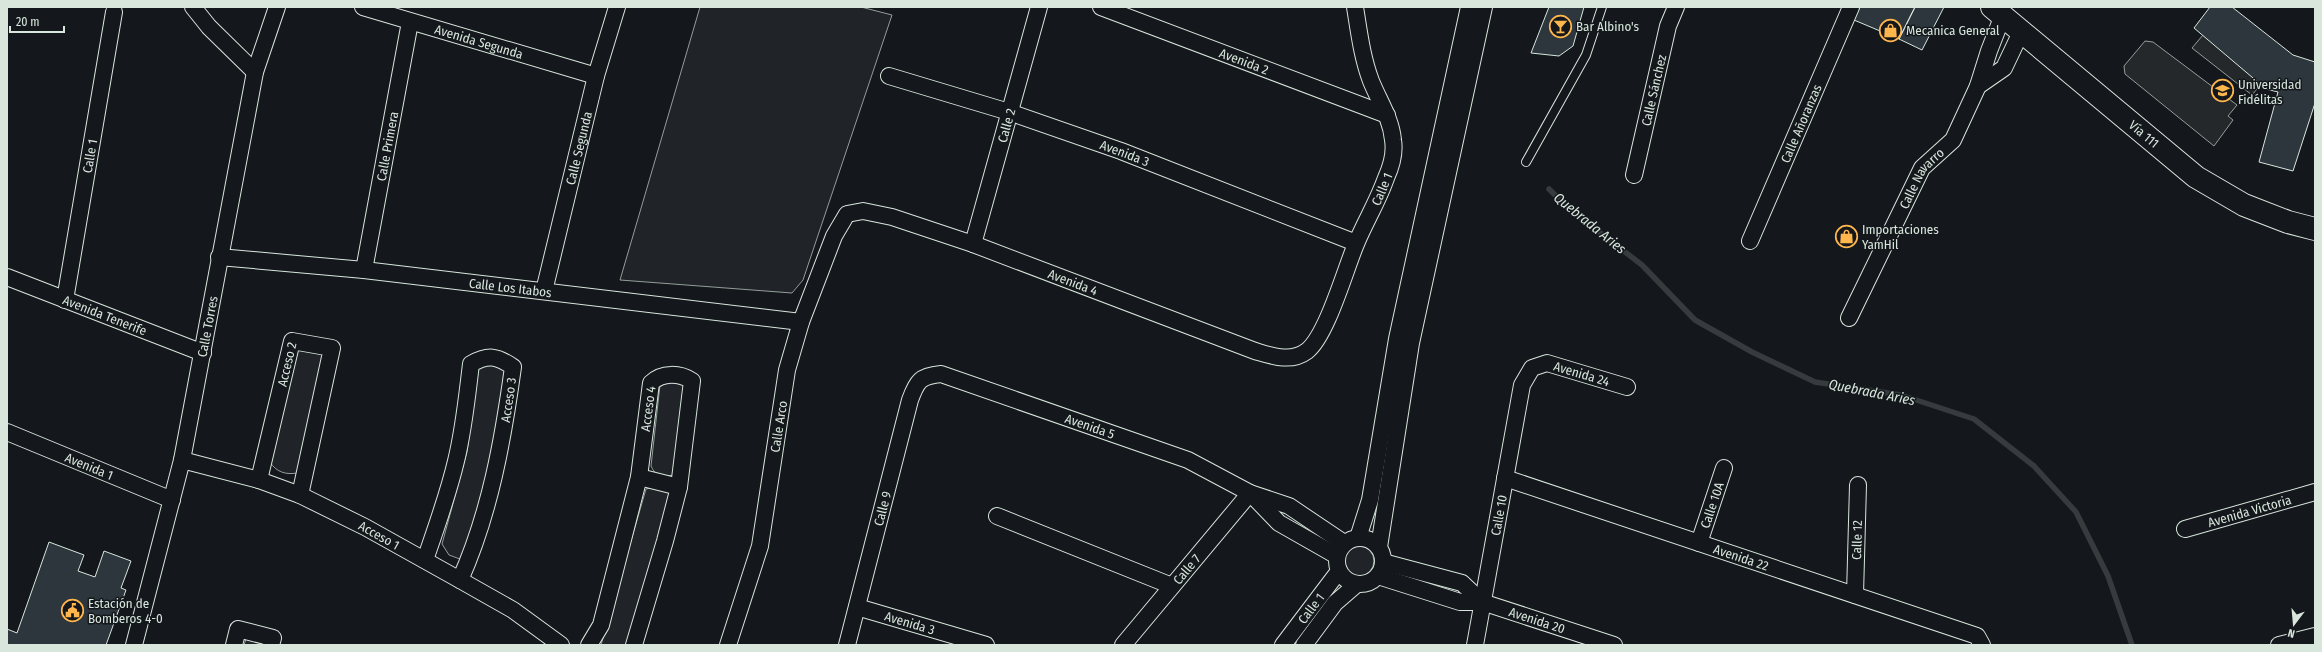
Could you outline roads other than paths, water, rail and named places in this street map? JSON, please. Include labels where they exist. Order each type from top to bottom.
[{"type":"main road","name":"Vía 111","points":[[1998,11],[2196,177],[2244,205],[2288,222],[2315,229]]},
{"type":"street","points":[[193,7],[209,28],[255,72]]},
{"type":"street","name":"Calle Torres","points":[[134,645],[182,460],[255,72],[277,7]]},
{"type":"street","name":"Avenida Segunda","points":[[363,7],[596,76]]},
{"type":"street","name":"Calle Segunda","points":[[544,291],[596,76],[618,7]]},
{"type":"street","name":"Calle 2","points":[[973,244],[1039,7]]},
{"type":"street","name":"Avenida 2","points":[[1101,7],[1387,115]]},
{"type":"street","name":"Calle 1","points":[[1297,356],[1308,350],[1323,329],[1356,243],[1387,178],[1392,155],[1394,140],[1387,115],[1371,81],[1362,53],[1355,7]]},
{"type":"street","points":[[1345,552],[1343,578],[1357,584],[1365,584],[1380,562],[1404,341],[1446,145],[1468,7]]},
{"type":"street","points":[[1446,145],[1484,7]]},
{"type":"street","name":"Calle Sánchez","points":[[1634,175],[1668,26],[1676,7]]},
{"type":"street","name":"Calle Añoranzas","points":[[1750,241],[1851,7]]},
{"type":"street","name":"Calle Navarro","points":[[1850,318],[1922,168],[1953,140],[1978,86],[1989,51],[1998,11]]},
{"type":"street","name":"Calle 1","points":[[65,300],[114,12]]},
{"type":"street","name":"Calle Primera","points":[[364,270],[410,22]]},
{"type":"street","points":[[1978,86],[2004,68],[2022,30]]},
{"type":"street","name":"Avenida 3","points":[[889,76],[1009,112],[1128,154],[1356,243]]},
{"type":"street","name":"Avenida 4","points":[[847,214],[863,211],[892,217],[973,244],[1255,351],[1278,358],[1297,356]]},
{"type":"street","name":"Calle Arco","points":[[728,645],[760,546],[787,370],[801,322],[834,236],[847,214]]},
{"type":"street","name":"Calle Los Itabos","points":[[219,257],[364,270],[801,322]]},
{"type":"street","name":"Avenida Tenerife","points":[[7,277],[203,353]]},
{"type":"street","name":"Acceso 2","points":[[259,480],[292,341],[332,348],[300,495]]},
{"type":"street","name":"Calle 1","points":[[1283,645],[1345,552],[1370,500],[1404,341]]},
{"type":"street","name":"Acceso 3","points":[[425,560],[444,505],[457,460],[466,409],[471,364],[484,357],[502,359],[513,367],[500,458],[469,560],[460,580]]},
{"type":"street","name":"Avenida 24","points":[[1522,385],[1532,368],[1548,363],[1627,387]]},
{"type":"street","name":"Acceso 4","points":[[589,645],[601,625],[639,477],[651,382],[656,377],[667,374],[685,377],[692,381],[679,486],[665,541],[634,645]]},
{"type":"street","name":"Avenida 5","points":[[926,376],[941,374],[1188,460],[1250,493],[1279,523],[1345,552]]},
{"type":"street","name":"Calle 9","points":[[847,645],[910,400],[915,385],[926,376]]},
{"type":"street","name":"Calle 10","points":[[1475,645],[1522,385]]},
{"type":"street","name":"Avenida 1","points":[[7,432],[172,500]]},
{"type":"street","name":"Acceso 1","points":[[182,460],[259,480],[300,495],[365,527],[513,610],[561,645]]},
{"type":"street","name":"Calle 10A","points":[[1699,543],[1724,468]]},
{"type":"street","points":[[639,477],[679,486]]},
{"type":"street","name":"Avenida 22","points":[[1505,478],[1855,595],[1980,640]]},
{"type":"street","name":"Calle 12","points":[[1855,595],[1858,485]]},
{"type":"street","name":"Avenida Victoria","points":[[2185,529],[2315,492]]},
{"type":"street","name":"Calle 7","points":[[1123,645],[1250,493]]},
{"type":"street","points":[[997,516],[1172,586]]},
{"type":"street","name":"Avenida 20","points":[[1345,552],[1373,542],[1380,562],[1460,602],[1482,602],[1614,645]]},
{"type":"street","name":"Calle 1","points":[[1304,645],[1335,603],[1357,584]]},
{"type":"street","name":"Avenida 3","points":[[857,606],[986,645]]},
{"type":"street","points":[[234,645],[238,629],[273,638],[271,645]]},
{"type":"street","points":[[2279,645],[2315,636]]},
{"type":"lane","points":[[1526,162],[1586,55],[1602,7]]},
{"type":"waterway","name":"Quebrada Aries","points":[[1549,189],[1568,208],[1642,265],[1695,320],[1752,352],[1815,382],[1901,395],[1974,419],[2034,466],[2076,512],[2108,576],[2132,645]]},
{"type":"place","name":"Bar Albino's","points":[[1560,26]]},
{"type":"place","name":"Mecanica General","points":[[1890,30]]},
{"type":"place","name":"Universidad Fidélitas","points":[[2222,91]]},
{"type":"place","name":"Importaciones YamHil","points":[[1847,236]]},
{"type":"place","name":"Estación de Bomberos 4-0","points":[[72,610]]}]
